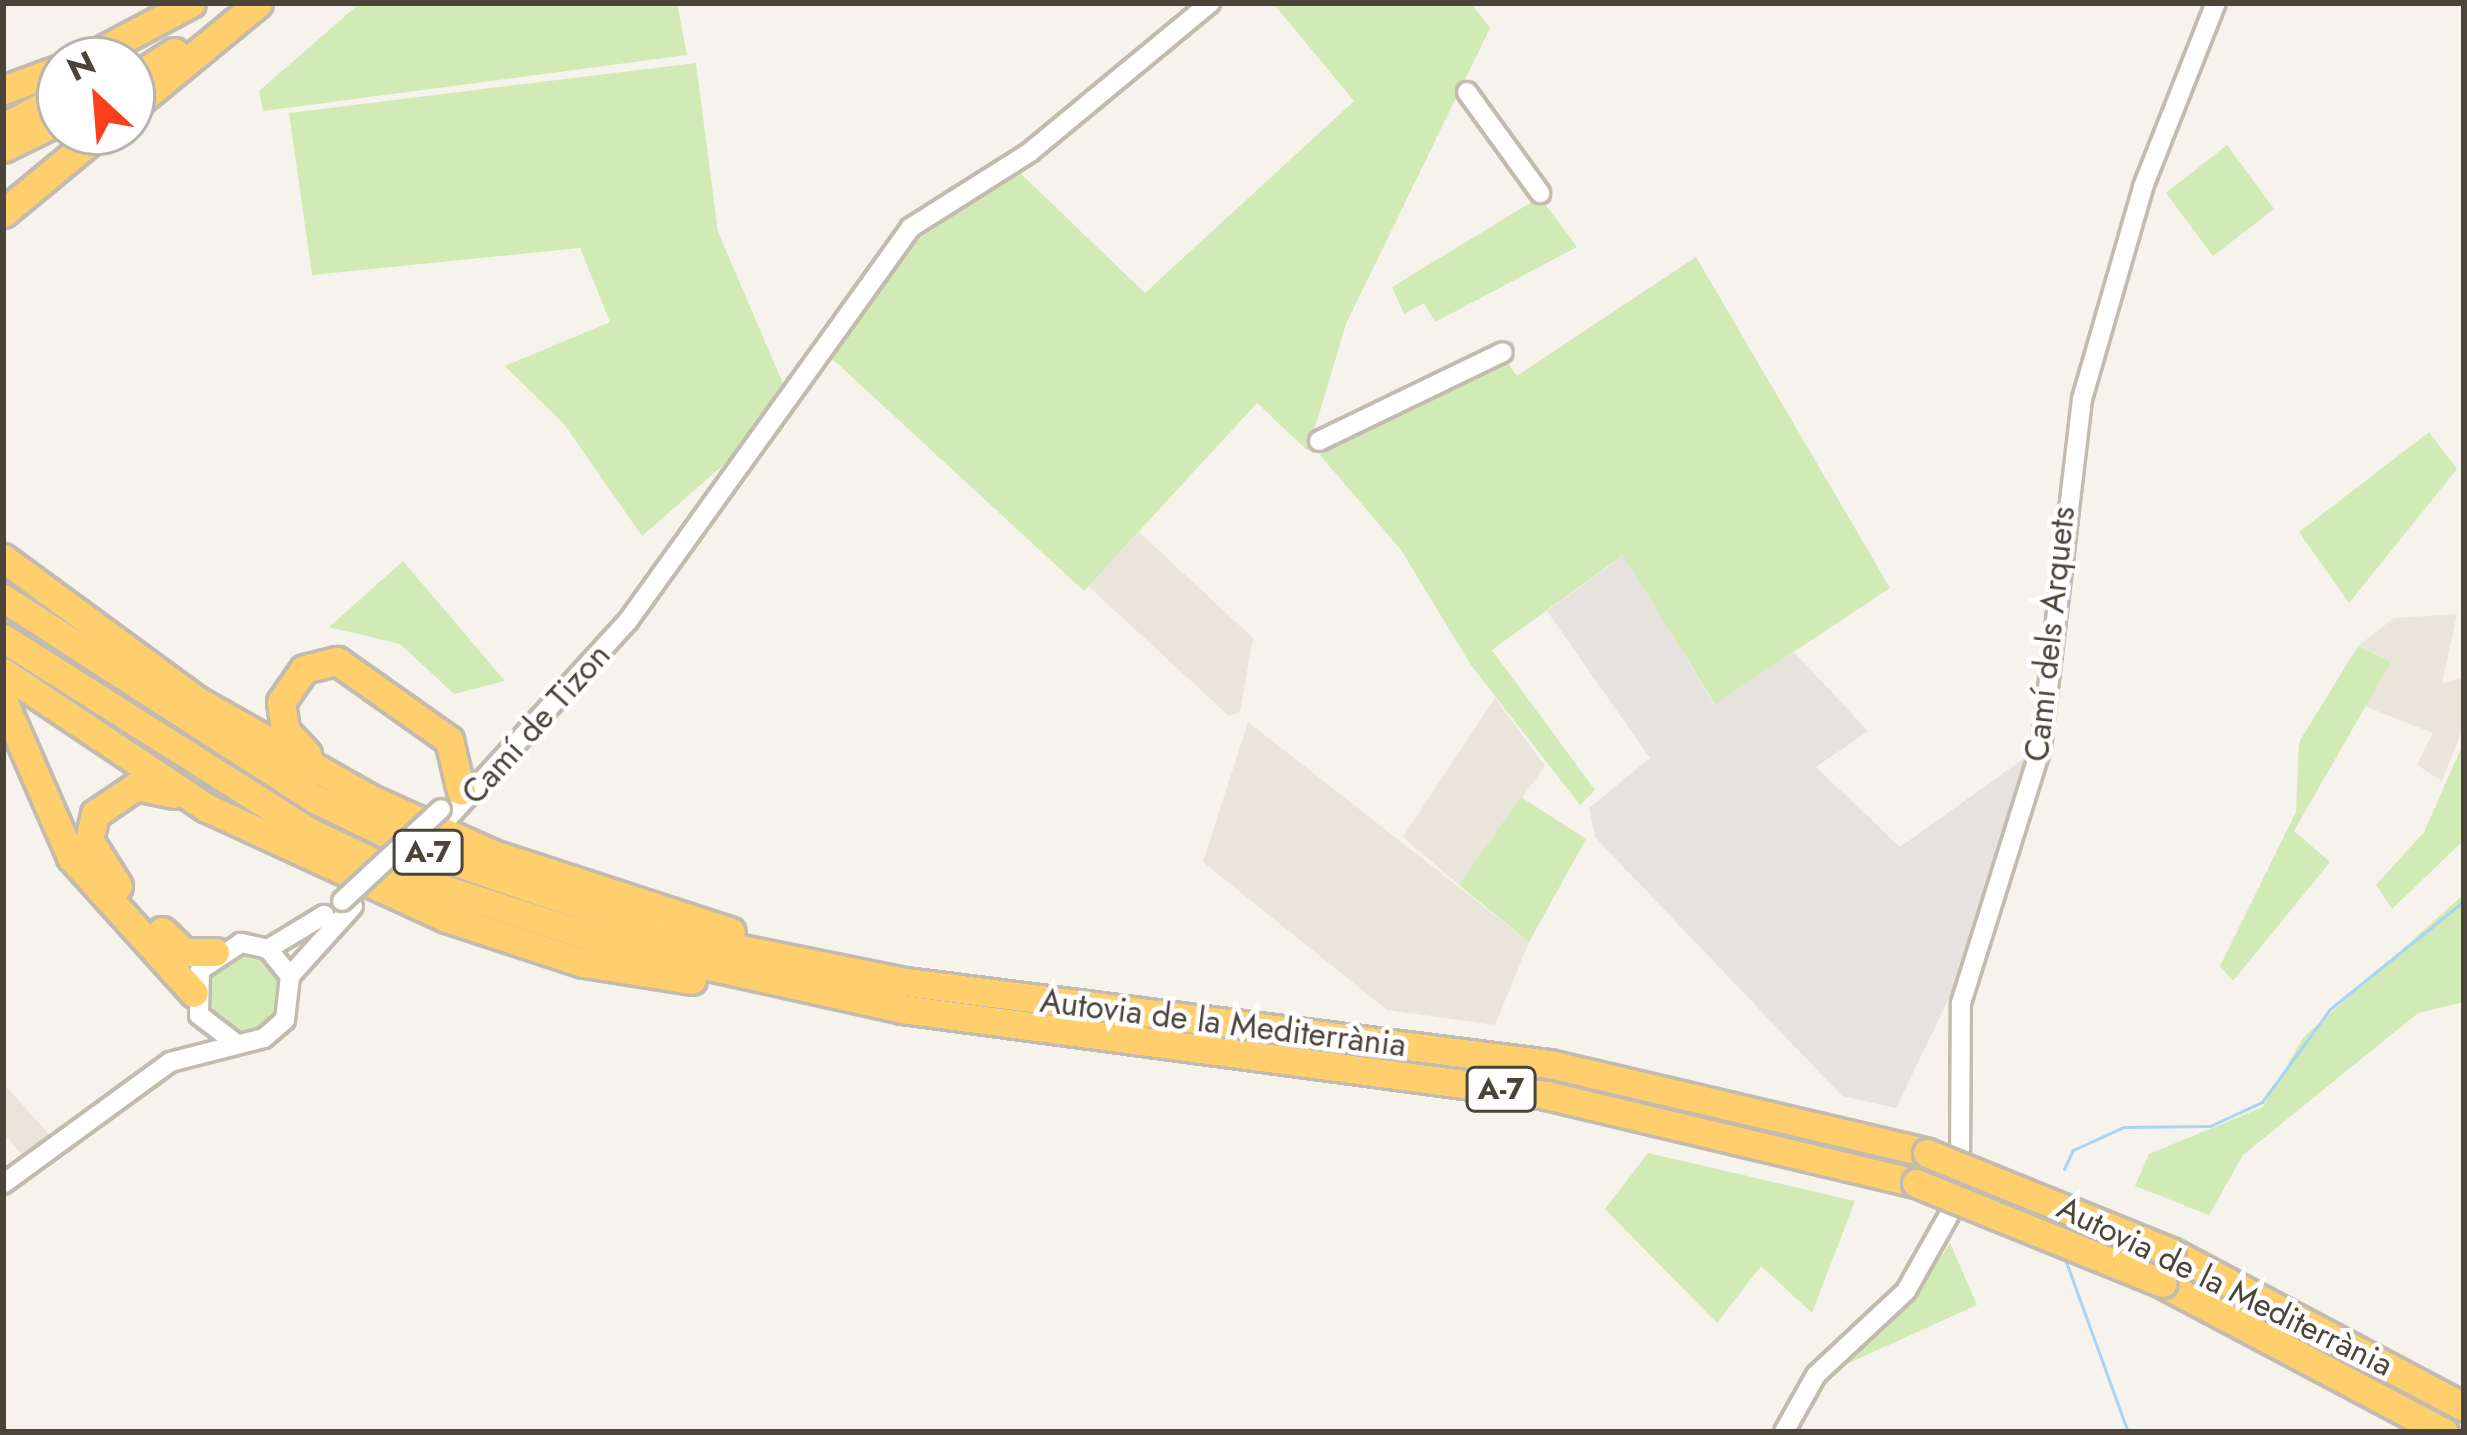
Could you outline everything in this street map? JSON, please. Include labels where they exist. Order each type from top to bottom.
[{"type":"highway","points":[[129,36],[191,3]]},
{"type":"highway","points":[[156,38],[208,3]]},
{"type":"highway","points":[[156,62],[241,3]]},
{"type":"highway","points":[[156,87],[258,3]]},
{"type":"highway","points":[[3,90],[36,78]]},
{"type":"highway","points":[[3,127],[36,110]]},
{"type":"highway","points":[[3,148],[36,132]]},
{"type":"highway","points":[[3,213],[72,156]]},
{"type":"highway","points":[[3,558],[196,700],[332,778],[493,854],[789,958]]},
{"type":"highway","name":"Autovia de la Mediterrània","points":[[3,598],[189,728],[420,850],[668,934],[1037,1001],[1550,1064],[1928,1153],[2171,1252],[2464,1407]]},
{"type":"highway","name":"Autovia de la Mediterrània","points":[[3,638],[178,759],[398,874],[623,947],[855,1001],[1546,1095],[1916,1183],[2162,1283],[2444,1432]]},
{"type":"highway","points":[[332,778],[282,717],[293,677],[319,662],[354,666],[449,740],[450,806]]},
{"type":"highway","points":[[3,672],[207,808]]},
{"type":"highway","points":[[3,701],[71,856],[196,1004]]},
{"type":"highway","points":[[215,952],[184,952],[99,867],[89,840],[95,814],[136,786],[207,808],[541,951],[827,1006],[855,1001]]},
{"type":"street","name":"Camí de Tizon","points":[[290,976],[347,903],[450,806],[628,621],[910,228],[1030,152],[1210,3]]},
{"type":"street","name":"Camí dels Arquets","points":[[1784,1432],[1816,1375],[1906,1291],[1948,1215],[1960,1170],[1961,1004],[2041,748],[2082,399],[2143,187],[2216,3]]},
{"type":"street","points":[[1467,92],[1540,193]]},
{"type":"street","points":[[1318,441],[1503,352]]},
{"type":"street","name":"Camí de Tizon","points":[[450,806],[753,445]]},
{"type":"street","name":"Camí de Tizon","points":[[268,949],[347,903]]},
{"type":"street","points":[[3,1184],[170,1062],[233,1041],[264,1038],[285,1020],[290,976],[268,949],[215,952],[170,1062]]},
{"type":"street","points":[[196,1004],[233,1041]]},
{"type":"shaded area","points":[[1139,532],[1253,638],[1240,712],[1229,716],[1088,586]]},
{"type":"shaded area","points":[[1624,555],[1714,704],[1794,652],[1868,731],[1816,767],[1900,847],[2030,754],[1976,942],[1896,1108],[1842,1096],[1595,837],[1589,808],[1650,758],[1547,611]]},
{"type":"shaded area","points":[[2457,614],[2442,683],[2464,677],[2464,725],[2442,781],[2417,765],[2433,733],[2364,706],[2391,662],[2358,646],[2394,618]]},
{"type":"shaded area","points":[[1495,698],[1545,766],[1459,885],[1403,837]]},
{"type":"shaded area","points":[[1248,722],[1529,942],[1495,1025],[1387,1010],[1203,862]]},
{"type":"shaded area","points":[[3,1083],[56,1142],[28,1161],[3,1133]]},
{"type":"green space","points":[[360,3],[677,3],[687,55],[263,111],[259,91]]},
{"type":"green space","points":[[1273,3],[1471,3],[1490,28],[1346,324],[1308,451],[1257,403],[1084,591],[827,354],[916,241],[1018,171],[1145,293],[1354,101]]},
{"type":"green space","points":[[696,63],[718,232],[784,386],[738,452],[642,536],[564,424],[505,366],[610,322],[580,248],[312,275],[289,113]]},
{"type":"green space","points":[[2227,145],[2274,209],[2213,256],[2166,193]]},
{"type":"green space","points":[[1540,197],[1577,247],[1435,322],[1424,303],[1404,314],[1392,287]]},
{"type":"green space","points":[[1696,257],[1890,588],[1715,704],[1623,555],[1492,650],[1595,790],[1580,805],[1471,665],[1401,550],[1320,455],[1503,356],[1517,376]]},
{"type":"green space","points":[[2429,432],[2457,469],[2349,603],[2299,532]]},
{"type":"green space","points":[[403,561],[505,681],[454,694],[400,644],[329,627]]},
{"type":"green space","points":[[2358,646],[2391,662],[2294,831],[2330,862],[2233,981],[2220,966],[2296,812],[2299,742]]},
{"type":"green space","points":[[2464,742],[2464,840],[2392,909],[2376,885],[2424,832]]},
{"type":"green space","points":[[1521,797],[1586,839],[1529,942],[1459,885]]},
{"type":"green space","points":[[2464,894],[2464,1002],[2418,1013],[2243,1155],[2209,1215],[2135,1186],[2149,1154],[2263,1107],[2303,1038]]},
{"type":"green space","points":[[246,954],[274,966],[286,994],[274,1022],[246,1034],[218,1022],[206,994],[218,966]]},
{"type":"green space","points":[[1648,1153],[1855,1201],[1812,1313],[1761,1266],[1717,1323],[1605,1209]]},
{"type":"green space","points":[[1950,1243],[1977,1305],[1842,1366],[1914,1296]]},
{"type":"waterway","points":[[2064,1169],[2073,1150],[2124,1127],[2210,1126],[2262,1102],[2330,1009],[2464,901]]},
{"type":"waterway","points":[[2065,1259],[2128,1432]]}]
